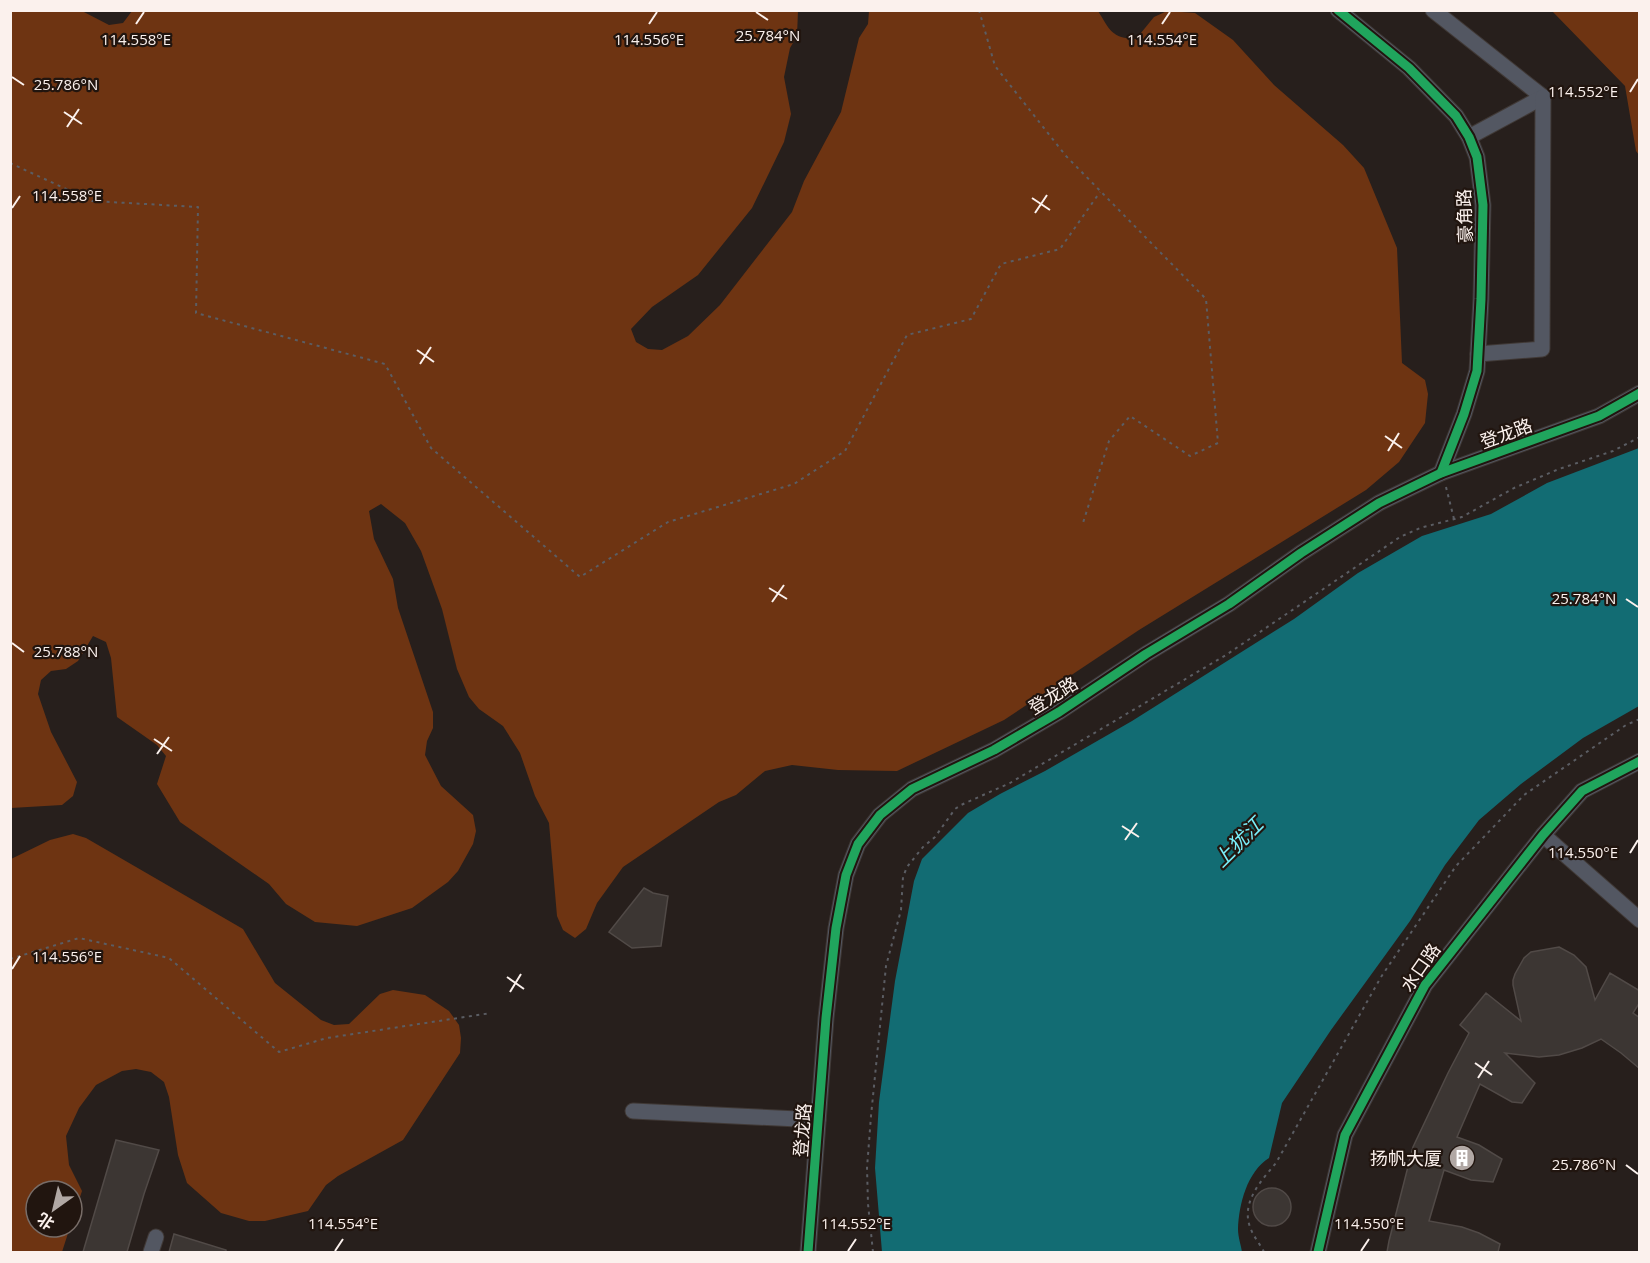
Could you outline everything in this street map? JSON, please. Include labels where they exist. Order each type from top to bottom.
[{"type":"street","name":"豪角路","points":[[1338,10],[1409,68],[1456,116],[1469,137],[1477,157],[1483,205],[1477,371],[1443,479]]},
{"type":"street","points":[[1433,10],[1543,97]]},
{"type":"street","points":[[1469,137],[1543,97]]},
{"type":"street","points":[[1478,354],[1542,349],[1543,97]]},
{"type":"street","name":"登龙路","points":[[808,1252],[828,995],[836,928],[846,875],[858,844],[880,814],[912,789],[994,750],[1059,712],[1146,654],[1229,604],[1301,553],[1379,503],[1599,416],[1640,393]]},
{"type":"street","name":"水口路","points":[[1318,1252],[1345,1135],[1425,985],[1543,835],[1582,791],[1640,761]]},
{"type":"street","points":[[1543,835],[1640,920]]},
{"type":"street","points":[[633,1111],[818,1120]]},
{"type":"street","points":[[152,1252],[156,1237]]},
{"type":"path","points":[[979,10],[995,66],[1066,156],[1206,299],[1218,443],[1190,456],[1130,416],[1109,441],[1082,526]]},
{"type":"path","points":[[10,163],[92,201],[198,207],[196,313],[385,364],[431,448],[580,577],[668,522],[794,484],[845,451],[907,335],[971,319],[1001,264],[1060,249],[1100,192]]},
{"type":"path","points":[[873,1252],[867,1168],[888,957],[901,910],[903,877],[907,867],[935,837],[955,809],[1019,778],[1226,654],[1400,537],[1420,528],[1462,517],[1514,488],[1559,469],[1613,451],[1640,437]]},
{"type":"path","points":[[1443,479],[1454,519]]},
{"type":"path","points":[[1264,1252],[1250,1227],[1248,1216],[1249,1203],[1255,1189],[1276,1163],[1382,977],[1455,866],[1524,795],[1626,725],[1640,719]]},
{"type":"path","points":[[10,959],[79,938],[169,958],[279,1052],[327,1038],[491,1013]]},
{"type":"shaded area","points":[[11,11],[82,11],[109,25],[123,23],[132,11],[798,11],[797,36],[790,48],[784,77],[791,114],[784,142],[752,208],[698,275],[652,307],[631,329],[636,342],[648,349],[662,350],[688,336],[720,305],[792,212],[804,181],[841,112],[859,38],[868,24],[869,11],[1098,11],[1116,35],[1136,39],[1154,17],[1167,11],[1195,13],[1233,40],[1274,85],[1343,145],[1364,168],[1397,248],[1402,363],[1425,380],[1428,394],[1425,423],[1399,462],[1366,490],[1139,630],[1004,720],[897,771],[838,770],[792,765],[765,771],[736,795],[719,802],[623,867],[597,903],[586,929],[575,938],[563,930],[557,916],[549,823],[535,796],[520,753],[503,726],[479,709],[469,697],[457,669],[442,609],[421,551],[405,523],[381,504],[369,511],[374,539],[393,579],[398,608],[433,712],[433,728],[427,741],[425,755],[441,786],[473,815],[476,831],[473,844],[458,871],[448,882],[412,908],[357,926],[315,922],[286,904],[269,884],[180,822],[157,784],[166,756],[157,745],[117,717],[111,658],[106,642],[93,636],[78,661],[66,669],[51,671],[41,680],[38,694],[51,732],[77,782],[73,796],[62,805],[11,808]]},
{"type":"shaded area","points":[[1553,11],[1639,11],[1639,155],[1636,151],[1625,86]]},
{"type":"shaded area","points":[[73,834],[86,838],[243,929],[275,983],[321,1020],[334,1025],[349,1024],[380,994],[393,990],[425,995],[449,1011],[459,1025],[460,1053],[403,1140],[338,1176],[326,1185],[308,1211],[265,1221],[249,1221],[221,1213],[187,1183],[178,1155],[169,1097],[164,1082],[151,1072],[136,1069],[122,1071],[96,1085],[79,1108],[66,1136],[69,1165],[76,1179],[24,1179],[24,1239],[66,1239],[62,1252],[11,1252],[11,859],[50,840]]},
{"type":"water","name":"上犹江","points":[[1639,448],[1639,706],[1583,738],[1521,784],[1479,820],[1445,865],[1410,921],[1331,1030],[1282,1103],[1269,1158],[1255,1171],[1242,1199],[1238,1235],[1242,1252],[882,1252],[875,1168],[879,1102],[895,981],[914,881],[922,859],[968,813],[1132,721],[1294,619],[1358,573],[1422,536],[1491,514],[1547,483]]},
{"type":"building","points":[[644,888],[653,893],[668,896],[661,946],[632,948],[609,932]]},
{"type":"building","points":[[1559,947],[1574,955],[1586,967],[1595,1000],[1610,973],[1640,991],[1640,1002],[1633,1013],[1640,1018],[1640,1069],[1601,1039],[1559,1055],[1539,1057],[1505,1053],[1535,1083],[1522,1103],[1512,1102],[1480,1084],[1457,1137],[1479,1145],[1502,1159],[1493,1182],[1471,1180],[1444,1170],[1429,1221],[1462,1227],[1479,1233],[1500,1244],[1498,1252],[1387,1252],[1413,1147],[1469,1033],[1460,1025],[1486,993],[1521,1021],[1513,985],[1515,974],[1524,958],[1531,952]]},
{"type":"building","points":[[116,1140],[159,1150],[127,1252],[83,1252]]},
{"type":"building","points":[[1272,1188],[1286,1193],[1291,1207],[1286,1221],[1272,1226],[1258,1221],[1253,1207],[1258,1193]]},
{"type":"building","points":[[174,1234],[226,1250],[226,1252],[169,1252]]},
{"type":"cycle path","points":[[1338,10],[1409,68],[1456,116],[1469,137],[1477,157],[1483,205],[1477,371],[1464,414],[1441,473]]},
{"type":"cycle path","points":[[808,1252],[826,1018],[836,928],[846,875],[858,844],[880,815],[912,789],[994,750],[1059,712],[1146,654],[1229,604],[1301,553],[1379,503],[1441,473],[1599,416],[1640,393]]},
{"type":"cycle path","points":[[1318,1252],[1345,1135],[1425,985],[1543,835],[1582,791],[1640,761]]},
{"type":"place","name":"扬帆大厦","points":[[1462,1158]]}]
